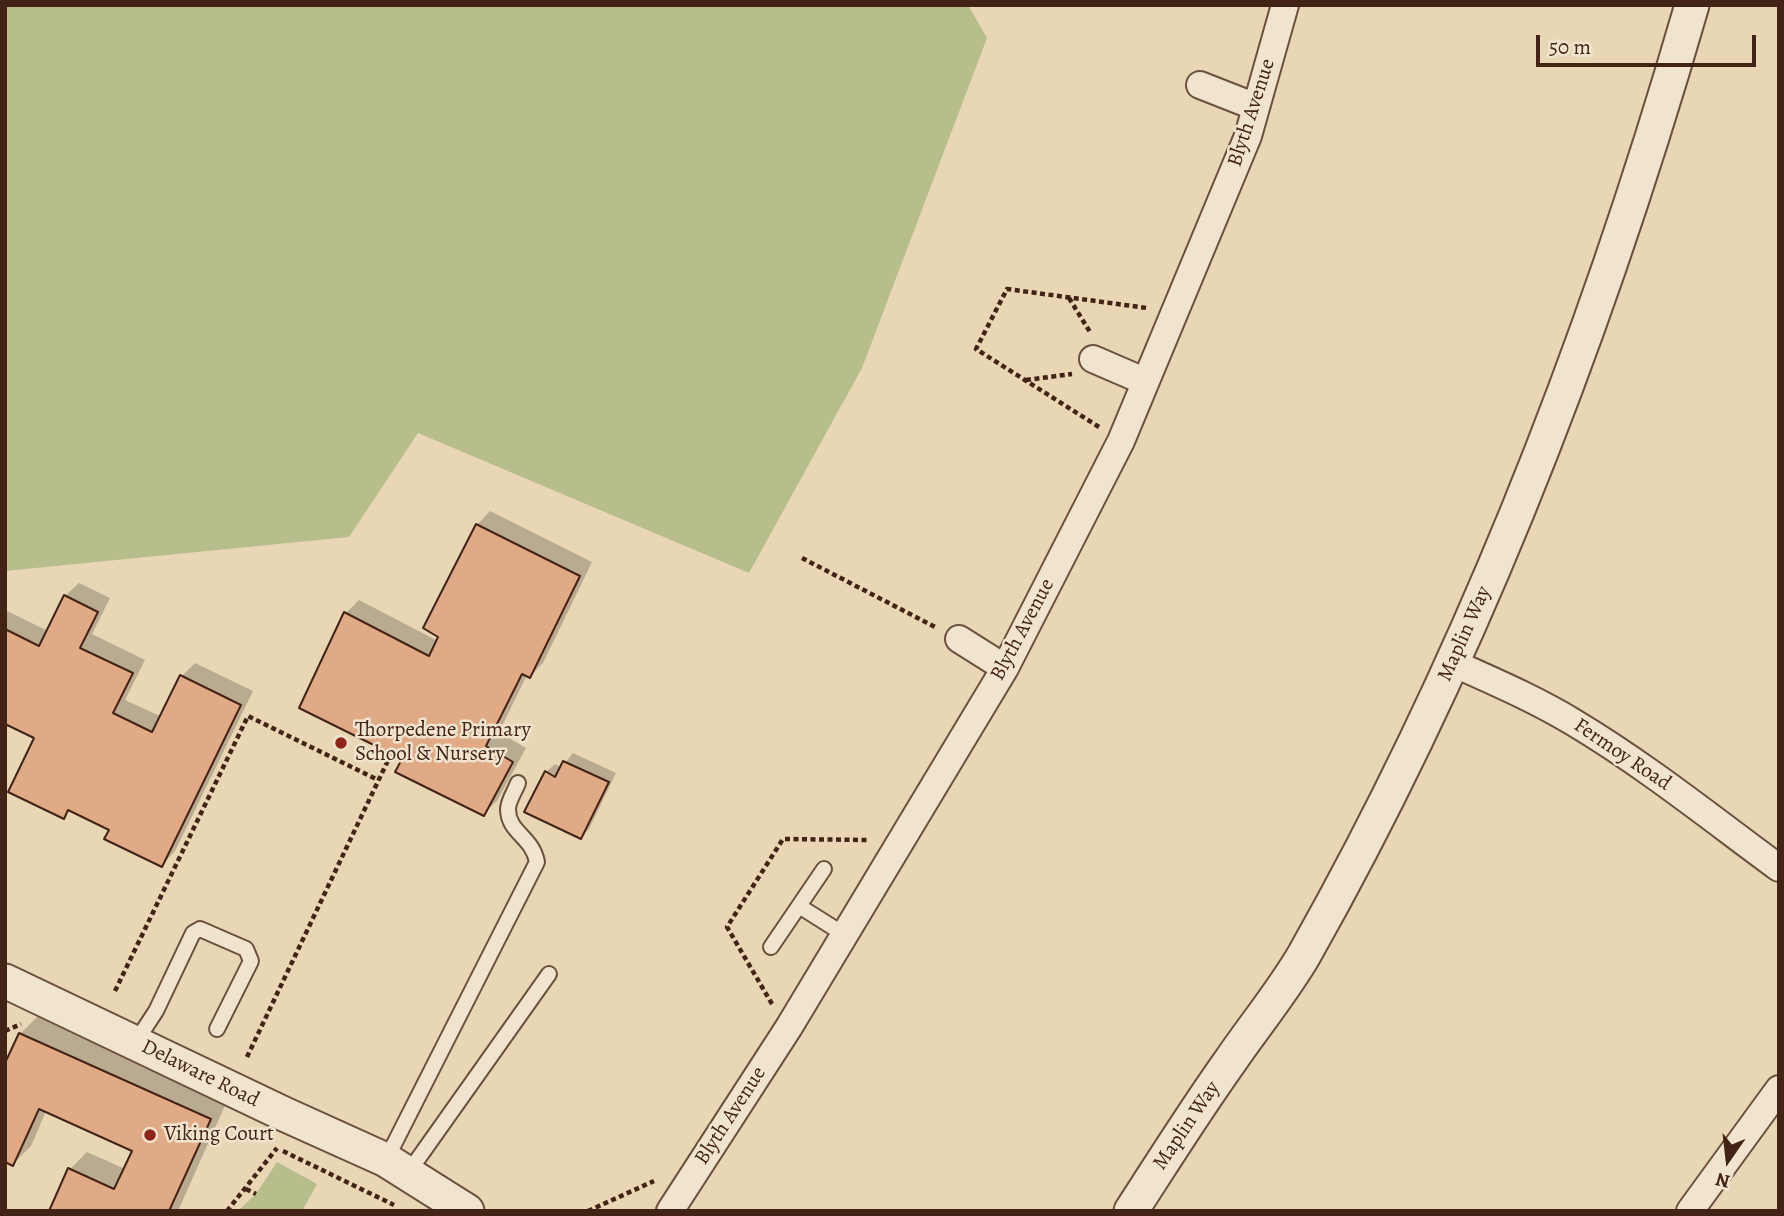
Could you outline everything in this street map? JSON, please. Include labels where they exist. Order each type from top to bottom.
[{"type":"street","name":"Blyth Avenue","points":[[675,1203],[789,1027],[1005,668],[1121,441],[1248,136],[1285,5]]},
{"type":"street","name":"Maplin Way","points":[[1130,1211],[1301,958],[1378,817],[1453,663],[1507,541],[1598,303],[1660,116],[1692,5]]},
{"type":"street","points":[[1200,85],[1256,107]]},
{"type":"street","points":[[1093,359],[1144,381]]},
{"type":"street","points":[[959,639],[1005,668]]},
{"type":"street","name":"Fermoy Road","points":[[1453,663],[1527,696],[1572,721],[1635,762],[1779,868]]},
{"type":"street","name":"Delaware Road","points":[[5,981],[397,1167],[467,1211]]},
{"type":"street","points":[[1690,1211],[1779,1089]]},
{"type":"lane","points":[[397,1167],[537,862],[534,849],[511,825],[508,807],[519,783]]},
{"type":"lane","points":[[771,947],[824,869]]},
{"type":"lane","points":[[799,906],[845,934]]},
{"type":"lane","points":[[135,1043],[156,1011],[193,933],[200,929],[246,950],[251,961],[217,1029]]},
{"type":"lane","points":[[397,1167],[549,974]]},
{"type":"path","points":[[1121,441],[976,349],[1007,289],[1174,312]]},
{"type":"path","points":[[802,558],[959,639]]},
{"type":"path","points":[[115,991],[248,716],[378,780]]},
{"type":"path","points":[[247,1057],[391,754]]},
{"type":"path","points":[[5,1031],[22,1023]]},
{"type":"path","points":[[227,1211],[277,1148]]},
{"type":"path","points":[[588,1211],[655,1181],[675,1203]]},
{"type":"path","points":[[246,1189],[256,1194]]},
{"type":"green space","points":[[5,5],[968,5],[987,38],[862,368],[749,573],[418,433],[349,537],[5,571]]},
{"type":"green space","points":[[277,1162],[317,1184],[302,1211],[238,1211],[256,1194]]},
{"type":"building","points":[[476,524],[580,576],[530,678],[522,674],[486,746],[513,762],[484,816],[395,772],[402,759],[299,708],[344,612],[429,656],[438,637],[423,628]]},
{"type":"building","points":[[64,595],[98,612],[80,648],[133,673],[113,713],[152,732],[180,675],[241,705],[162,867],[104,839],[109,830],[68,810],[64,819],[8,792],[34,738],[5,724],[5,629],[39,646]]},
{"type":"building","points":[[563,761],[609,782],[581,839],[524,812],[545,771],[555,777]]},
{"type":"building","name":"Viking Court","points":[[19,1033],[211,1119],[169,1211],[49,1211],[68,1168],[114,1189],[132,1151],[39,1109],[13,1166],[5,1162],[5,1063]]},
{"type":"place","name":"Thorpedene Primary School & Nursery","points":[[341,743]]},
{"type":"place","name":"Viking Court","points":[[150,1135]]}]
